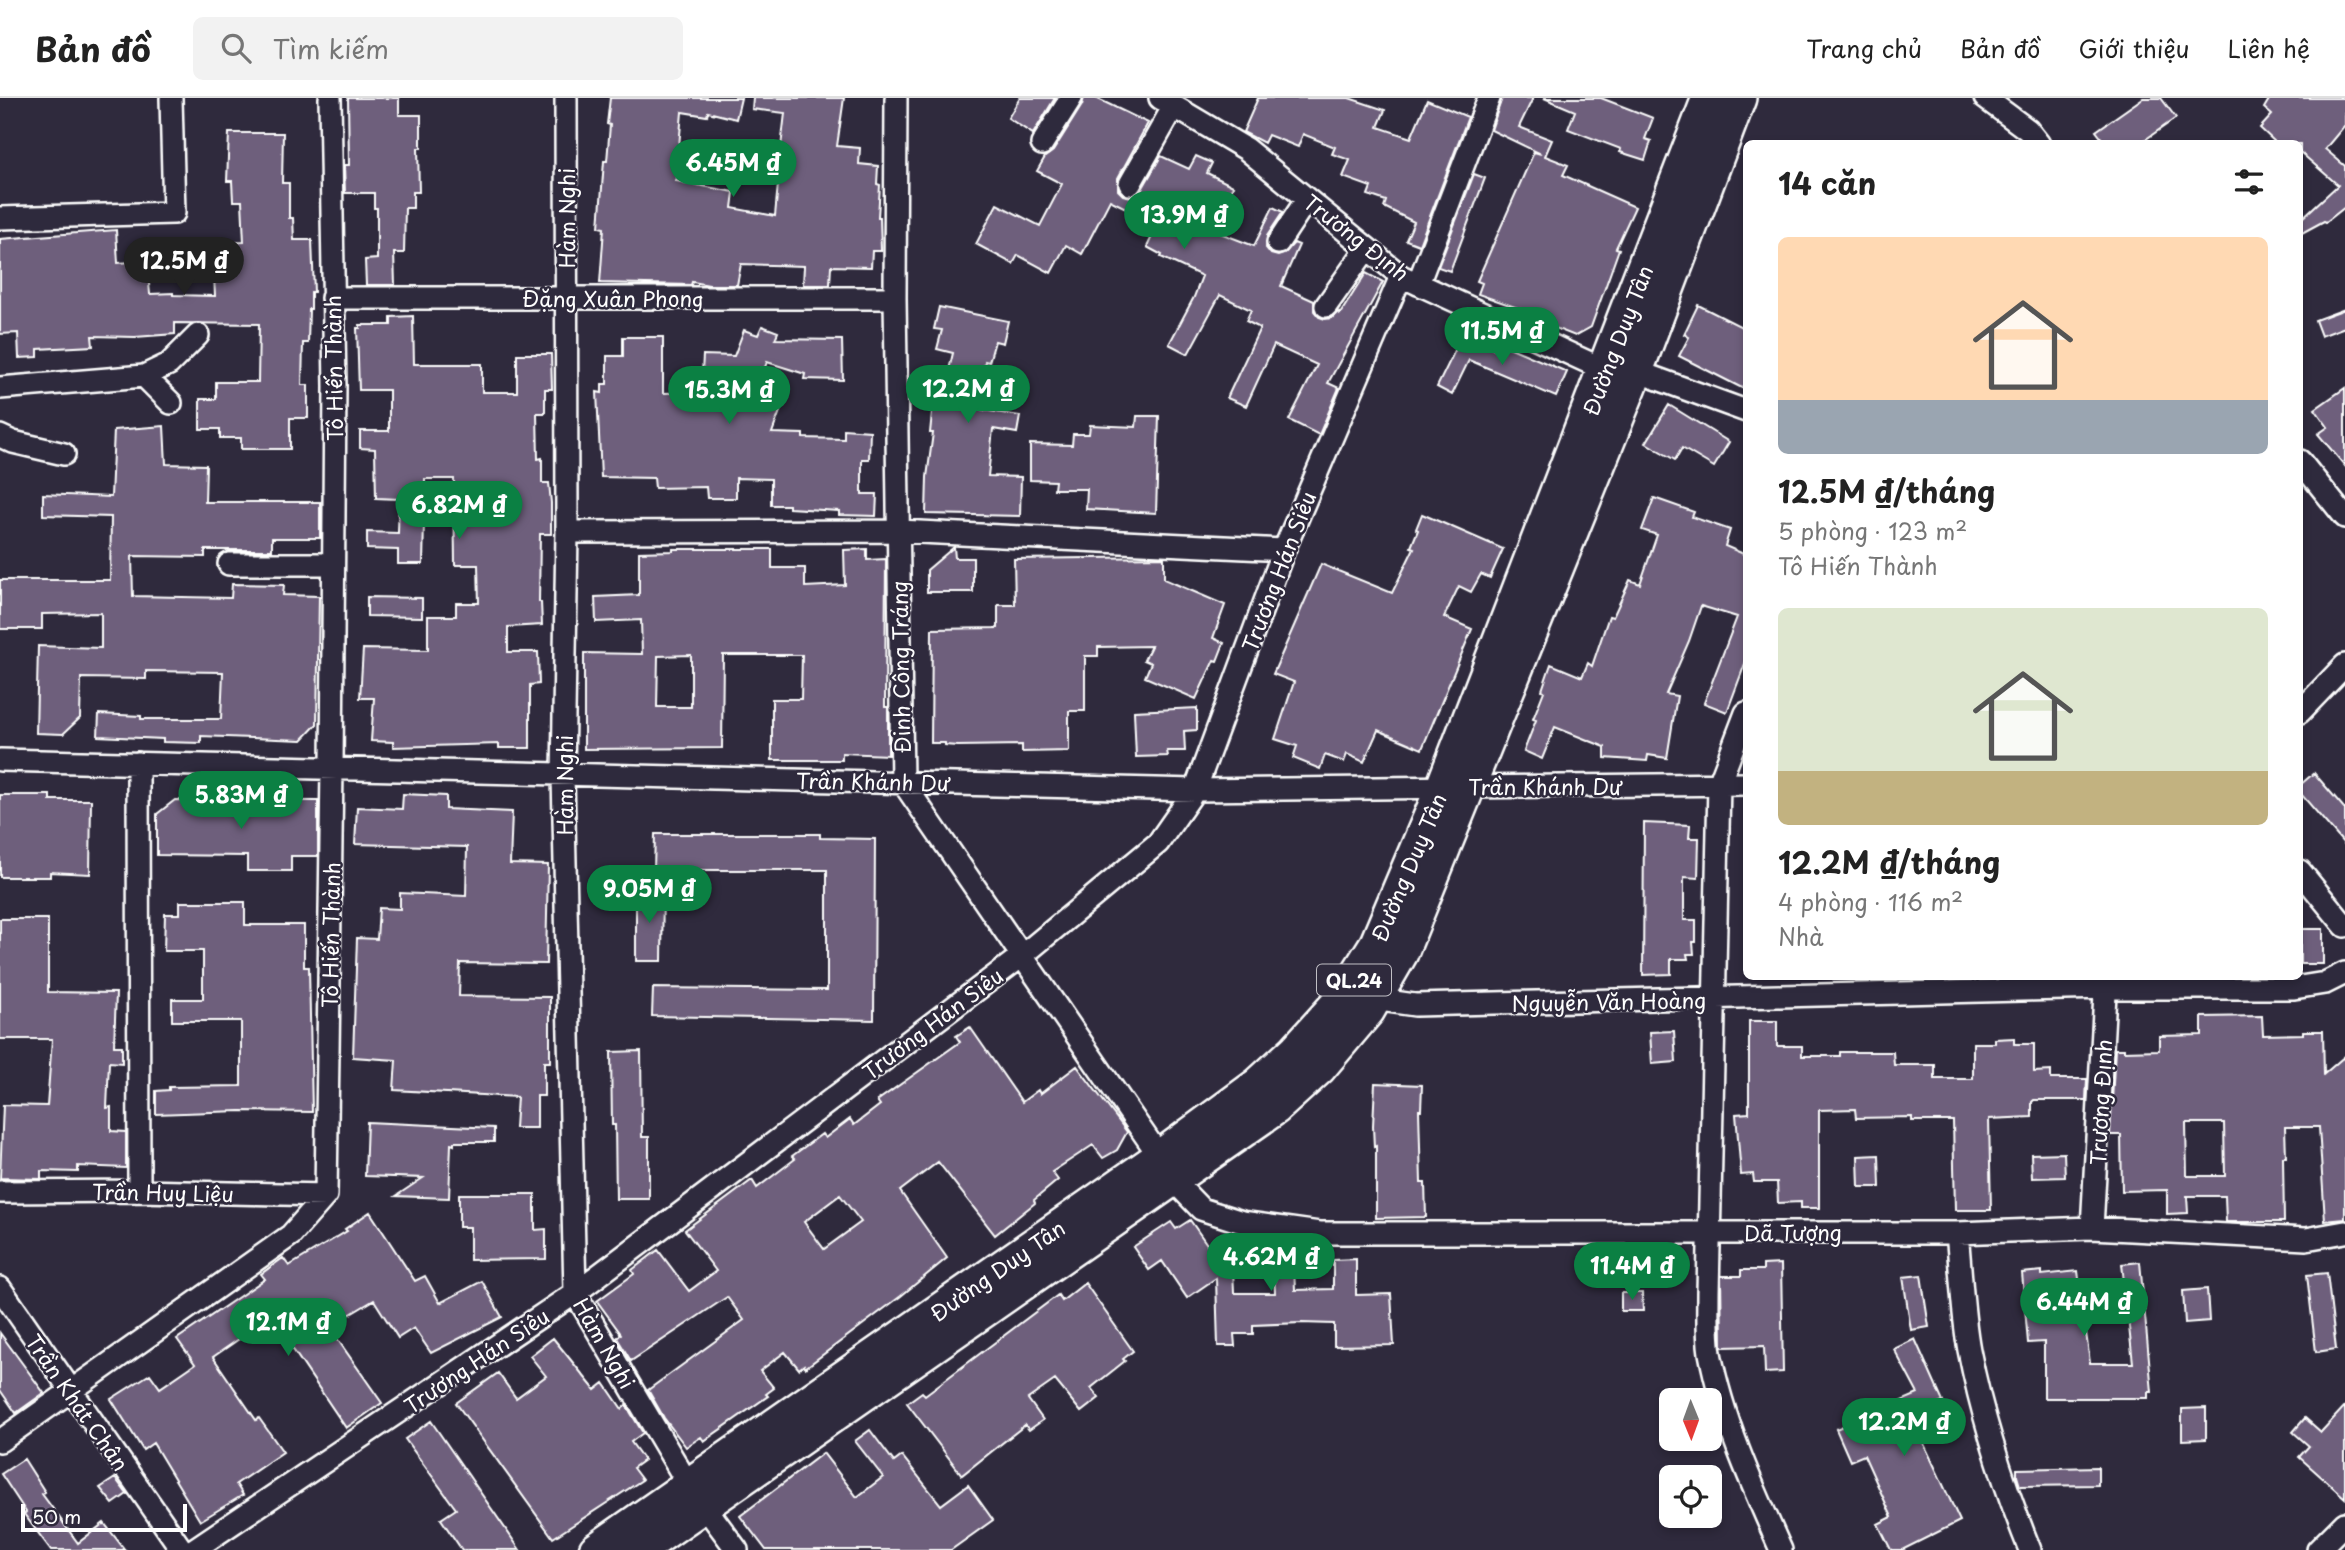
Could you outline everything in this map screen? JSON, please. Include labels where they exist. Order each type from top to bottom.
[{"type":"main road","name":"Đường Duy Tân","points":[[1621,370],[1709,98]]},
{"type":"main road","name":"Đường Duy Tân","points":[[596,1550],[696,1495],[1166,1168],[1284,1100],[1319,1068],[1368,1010],[1401,953],[1457,786],[1621,370],[1739,98]]},
{"type":"main road","name":"Đường Duy Tân","points":[[1166,1168],[1295,1051],[1342,999],[1377,943],[1457,786]]},
{"type":"main road","name":"Đường Duy Tân","points":[[639,1550],[696,1495]]},
{"type":"street","points":[[0,218],[174,213],[171,98]]},
{"type":"street","name":"Tô Hiến Thành","points":[[326,1195],[334,386],[330,98]]},
{"type":"street","name":"Hàm Nghi","points":[[566,98],[567,532],[563,776],[575,1293],[696,1495],[737,1550]]},
{"type":"street","name":"Đinh Công Tráng","points":[[896,98],[895,298],[902,781],[1166,1168]]},
{"type":"street","points":[[1042,144],[1071,98]]},
{"type":"street","name":"Trương Hán Siêu","points":[[193,1550],[575,1293],[1023,955],[1158,843],[1195,790],[1284,550],[1409,280],[1489,98]]},
{"type":"street","points":[[1985,98],[2027,139]]},
{"type":"street","points":[[1130,184],[1167,102]]},
{"type":"street","name":"Trương Định","points":[[1167,102],[1246,149],[1409,280],[1621,370],[1743,410]]},
{"type":"street","points":[[1278,243],[1307,200]]},
{"type":"street","points":[[1326,306],[1367,248]]},
{"type":"street","name":"Đặng Xuân Phong","points":[[332,298],[895,298]]},
{"type":"street","points":[[0,388],[144,376],[169,364],[198,335]]},
{"type":"street","points":[[144,376],[171,403]]},
{"type":"street","points":[[0,436],[13,442],[64,454]]},
{"type":"street","points":[[2303,465],[2345,517]]},
{"type":"street","points":[[567,532],[899,531],[1284,550]]},
{"type":"street","points":[[229,564],[333,564]]},
{"type":"street","points":[[2303,709],[2345,665]]},
{"type":"street","points":[[1743,721],[1719,784],[1708,1293],[1710,1350],[1747,1473],[1781,1550]]},
{"type":"street","name":"Trần Khánh Dư","points":[[0,760],[1195,790],[1743,784]]},
{"type":"street","points":[[138,763],[139,1191]]},
{"type":"street","points":[[2303,876],[2345,926]]},
{"type":"street","name":"Nguyễn Văn Hoàng","points":[[1373,999],[1415,1005],[1715,998],[2107,982],[2294,988],[2325,984],[2345,973]]},
{"type":"street","name":"Trương Định","points":[[2092,1228],[2107,982]]},
{"type":"street","name":"Dã Tượng","points":[[1166,1168],[1201,1209],[1242,1222],[1320,1233],[1957,1233],[2092,1228],[2306,1239],[2345,1232]]},
{"type":"street","name":"Trần Huy Liệu","points":[[0,1192],[139,1191],[326,1195]]},
{"type":"street","points":[[0,1441],[291,1235],[326,1195]]},
{"type":"street","points":[[1957,1233],[1969,1349],[1987,1420],[2029,1550]]},
{"type":"street","name":"Trần Khát Chân","points":[[0,1288],[182,1550]]},
{"type":"street","points":[[2318,1550],[2345,1523]]},
{"type":"building","points":[[348,98],[399,98],[399,115],[421,115],[421,148],[418,148],[419,192],[413,192],[413,208],[405,208],[404,253],[394,253],[395,285],[366,285],[365,260],[377,259],[377,208],[374,208],[374,193],[345,193],[344,165],[349,165]]},
{"type":"building","points":[[610,98],[741,98],[736,119],[708,112],[707,116],[682,112],[676,181],[734,192],[732,208],[775,216],[779,173],[758,171],[759,154],[780,156],[785,113],[752,109],[753,98],[844,98],[837,146],[860,148],[859,164],[878,166],[881,251],[872,251],[871,267],[831,266],[830,285],[803,285],[804,266],[741,264],[737,285],[692,282],[691,285],[600,283],[604,228],[599,227],[604,161],[607,161]]},
{"type":"building","points":[[1020,98],[1055,98],[1033,134],[1008,118]]},
{"type":"building","points":[[1084,98],[1096,98],[1148,123],[1118,178],[1118,190],[1123,195],[1131,197],[1141,191],[1161,156],[1189,169],[1196,156],[1212,163],[1207,173],[1233,186],[1212,230],[1254,246],[1273,207],[1283,212],[1267,236],[1266,248],[1271,254],[1278,256],[1284,254],[1294,243],[1299,245],[1281,286],[1314,301],[1314,311],[1319,317],[1332,318],[1338,312],[1340,314],[1366,273],[1383,282],[1328,383],[1339,388],[1319,435],[1289,420],[1317,365],[1274,345],[1246,406],[1227,398],[1260,328],[1246,321],[1251,310],[1220,295],[1188,354],[1169,344],[1202,276],[1161,257],[1162,255],[1147,247],[1158,224],[1110,200],[1082,254],[1066,245],[1051,273],[1018,255],[1013,264],[976,244],[997,204],[1040,226],[1062,184],[1037,171],[1045,157],[1053,151]]},
{"type":"building","points":[[1258,98],[1349,98],[1385,110],[1378,127],[1411,138],[1427,100],[1468,117],[1419,245],[1406,240],[1414,222],[1384,207],[1386,201],[1368,195],[1371,187],[1343,177],[1350,160],[1332,154],[1335,147],[1303,134],[1298,147],[1268,135],[1264,143],[1243,132]]},
{"type":"building","points":[[1502,98],[1533,98],[1519,127],[1552,140],[1545,156],[1568,165],[1563,175],[1635,207],[1616,248],[1619,249],[1591,327],[1575,336],[1522,315],[1524,310],[1478,294],[1482,283],[1477,281],[1534,152],[1541,154],[1491,130]]},
{"type":"building","points":[[1544,98],[1601,98],[1653,118],[1645,139],[1651,141],[1645,160],[1568,129],[1575,111]]},
{"type":"building","points":[[2143,98],[2161,98],[2176,118],[2145,140],[2103,140],[2096,131]]},
{"type":"building","points":[[2270,98],[2345,98],[2345,125],[2325,149],[2345,166],[2345,207],[2326,222],[2303,232],[2303,217],[2338,185],[2303,155],[2303,140],[2273,140],[2260,128],[2272,115],[2264,108]]},
{"type":"building","points":[[229,133],[283,133],[282,183],[289,183],[289,218],[293,218],[294,240],[312,240],[314,292],[311,292],[309,309],[308,343],[303,343],[302,385],[308,385],[308,418],[290,418],[290,449],[241,449],[241,438],[220,438],[220,429],[200,429],[200,399],[216,399],[216,382],[258,382],[259,324],[175,323],[175,334],[92,336],[93,346],[38,349],[38,357],[19,358],[18,333],[0,334],[0,239],[116,230],[118,263],[147,261],[150,294],[215,296],[214,275],[226,275],[224,243],[244,242],[242,201],[233,201],[232,181],[227,181]]},
{"type":"building","points":[[1474,174],[1485,178],[1450,271],[1438,267]]},
{"type":"building","points":[[1698,305],[1743,328],[1743,388],[1679,356],[1689,337],[1684,334]]},
{"type":"building","points":[[939,307],[1008,321],[1003,343],[995,341],[989,362],[985,361],[976,409],[1020,416],[1017,433],[993,429],[988,476],[1021,477],[1020,516],[926,514],[933,403],[941,404],[953,353],[937,349],[942,330],[934,329]]},
{"type":"building","points":[[2345,309],[2345,327],[2321,336],[2315,320]]},
{"type":"building","points":[[413,316],[414,364],[482,364],[482,392],[517,392],[517,354],[551,354],[552,389],[545,389],[545,413],[537,413],[538,459],[542,458],[542,483],[549,483],[551,503],[551,534],[540,534],[539,602],[542,625],[508,627],[508,652],[538,652],[539,684],[530,685],[530,748],[499,748],[499,744],[393,747],[393,742],[371,741],[374,698],[360,698],[363,649],[428,650],[428,616],[456,616],[456,603],[479,603],[478,565],[455,565],[454,479],[425,479],[423,564],[398,564],[398,550],[367,549],[367,532],[398,533],[399,499],[376,498],[375,449],[360,448],[360,431],[389,431],[389,390],[359,390],[357,328],[360,328],[360,325],[391,325],[391,317]]},
{"type":"building","points":[[762,326],[778,332],[775,339],[842,340],[843,380],[804,379],[805,374],[767,362],[755,393],[783,403],[772,433],[803,434],[803,438],[844,439],[844,429],[870,431],[869,459],[862,459],[862,494],[877,494],[876,516],[839,515],[839,511],[771,505],[771,479],[736,478],[736,498],[707,498],[706,487],[655,488],[654,478],[601,477],[597,392],[602,393],[602,384],[607,384],[607,356],[623,356],[623,337],[663,337],[663,393],[701,392],[703,355],[734,356],[744,330],[758,335]]},
{"type":"building","points":[[1463,334],[1501,353],[1504,345],[1567,372],[1556,397],[1469,360],[1452,395],[1437,387]]},
{"type":"building","points":[[2345,388],[2345,466],[2318,434],[2328,427],[2315,409]]},
{"type":"building","points":[[1669,405],[1729,442],[1714,467],[1682,448],[1675,460],[1646,443]]},
{"type":"building","points":[[1137,416],[1159,416],[1156,513],[1086,509],[1087,489],[1054,489],[1055,481],[1030,480],[1030,444],[1072,445],[1073,434],[1089,434],[1090,425],[1136,427]]},
{"type":"building","points":[[164,426],[166,464],[206,465],[205,502],[320,502],[320,538],[272,538],[272,550],[205,550],[205,557],[132,556],[133,596],[231,598],[232,584],[284,585],[283,595],[319,596],[317,724],[302,740],[201,736],[201,743],[98,736],[99,714],[141,716],[141,719],[221,719],[223,672],[146,671],[146,679],[81,678],[80,718],[63,734],[36,733],[38,646],[101,648],[101,613],[42,614],[42,629],[0,629],[0,580],[110,580],[111,517],[43,515],[43,494],[111,497],[114,430]]},
{"type":"building","points":[[1654,498],[1694,512],[1692,517],[1730,530],[1725,546],[1743,554],[1743,669],[1727,712],[1704,703],[1737,617],[1701,606],[1666,694],[1677,696],[1667,758],[1648,755],[1647,761],[1605,758],[1605,747],[1555,727],[1542,759],[1524,751],[1536,720],[1533,719],[1551,664],[1582,677],[1588,663],[1592,666],[1609,616],[1613,617],[1630,580],[1640,584],[1657,535],[1642,530]]},
{"type":"building","points":[[1422,514],[1503,549],[1490,578],[1481,574],[1471,592],[1459,586],[1444,617],[1472,629],[1422,749],[1378,730],[1364,762],[1347,754],[1344,762],[1325,755],[1320,769],[1293,758],[1297,746],[1275,739],[1294,682],[1273,674],[1321,564],[1392,593],[1414,548],[1411,547]]},
{"type":"building","points":[[954,547],[955,558],[973,558],[973,592],[927,592],[927,570]]},
{"type":"building","points":[[772,549],[772,568],[805,568],[805,587],[845,585],[844,550],[867,549],[867,560],[886,559],[885,707],[888,707],[888,755],[842,753],[842,760],[772,760],[772,699],[801,699],[802,655],[723,655],[722,748],[584,749],[584,653],[642,654],[641,620],[596,622],[595,597],[639,595],[639,552]],"holes":[[[691,655],[691,707],[657,707],[658,656]]]},
{"type":"building","points":[[1164,557],[1164,579],[1225,605],[1213,638],[1224,643],[1196,699],[1145,677],[1151,663],[1144,660],[1151,646],[1098,647],[1098,656],[1085,656],[1085,711],[1069,711],[1069,751],[1022,752],[1022,745],[958,746],[931,743],[932,629],[998,628],[998,605],[1015,605],[1014,559]]},
{"type":"building","points":[[367,597],[422,598],[422,617],[367,616]]},
{"type":"building","points":[[1197,708],[1197,730],[1184,731],[1185,751],[1167,751],[1168,756],[1136,757],[1134,711]]},
{"type":"building","points":[[2314,773],[2345,809],[2345,845],[2303,796],[2303,782]]},
{"type":"building","points":[[403,794],[446,796],[446,809],[512,812],[510,864],[548,865],[546,964],[460,963],[459,996],[550,997],[550,1062],[544,1062],[544,1096],[537,1096],[537,1128],[515,1128],[517,1097],[394,1090],[396,1060],[353,1057],[357,938],[377,939],[379,908],[400,909],[400,893],[466,896],[467,847],[355,844],[357,807],[402,809]]},
{"type":"building","points":[[0,795],[50,795],[50,800],[91,800],[90,874],[50,872],[50,877],[0,877]]},
{"type":"building","points":[[175,800],[318,801],[318,856],[291,856],[291,871],[247,871],[247,856],[157,855],[157,814]]},
{"type":"building","points":[[1644,823],[1690,825],[1689,838],[1699,838],[1698,878],[1684,877],[1684,920],[1696,920],[1694,954],[1687,954],[1688,959],[1671,959],[1671,974],[1643,975]]},
{"type":"building","points":[[655,834],[820,834],[820,838],[875,839],[874,1020],[652,1016],[653,988],[827,990],[827,870],[654,870]]},
{"type":"building","points":[[636,888],[663,889],[662,961],[636,961]]},
{"type":"building","points":[[180,902],[245,902],[245,925],[304,925],[304,967],[309,967],[312,1112],[156,1114],[156,1091],[169,1090],[169,1087],[241,1086],[241,1021],[172,1021],[172,999],[203,999],[203,951],[164,951],[165,914],[180,914]]},
{"type":"building","points":[[0,919],[48,919],[48,992],[116,993],[114,1046],[122,1046],[122,1063],[109,1062],[107,1108],[111,1107],[111,1131],[126,1132],[126,1168],[78,1166],[78,1172],[41,1171],[41,1179],[0,1178],[3,1105],[47,1106],[52,1039],[0,1039]]},
{"type":"building","points":[[2303,929],[2323,929],[2323,964],[2303,964]]},
{"type":"building","points":[[2262,1016],[2263,1035],[2323,1031],[2324,1074],[2345,1056],[2345,1219],[2325,1221],[2319,1127],[2285,1127],[2284,1222],[2226,1222],[2225,1196],[2187,1196],[2188,1213],[2167,1214],[2167,1190],[2122,1191],[2121,1135],[2110,1135],[2115,1049],[2159,1050],[2159,1036],[2202,1035],[2202,1017]],"holes":[[[2186,1123],[2224,1123],[2225,1176],[2187,1176]]]},
{"type":"building","points":[[1749,1021],[1777,1021],[1777,1046],[1802,1046],[1802,1056],[1840,1056],[1840,1052],[1893,1052],[1894,1065],[1935,1065],[1935,1079],[1973,1079],[1973,1043],[1995,1043],[1995,1039],[2014,1038],[2014,1044],[2034,1044],[2034,1072],[2051,1071],[2051,1079],[2087,1079],[2086,1100],[2034,1100],[2032,1117],[1989,1119],[1991,1210],[1955,1210],[1953,1121],[1912,1121],[1912,1117],[1856,1118],[1855,1109],[1819,1110],[1819,1208],[1801,1208],[1801,1202],[1778,1203],[1777,1182],[1754,1182],[1753,1174],[1741,1175],[1736,1114],[1749,1113]]},
{"type":"building","points":[[970,1027],[1022,1102],[1038,1090],[1040,1094],[1077,1066],[1127,1132],[1117,1150],[1103,1158],[1093,1145],[1052,1172],[1058,1180],[1034,1200],[1035,1203],[995,1235],[938,1162],[900,1191],[947,1258],[805,1368],[804,1365],[799,1369],[785,1352],[760,1371],[774,1388],[766,1394],[768,1396],[704,1441],[701,1437],[686,1447],[664,1418],[648,1390],[744,1320],[727,1297],[631,1361],[617,1338],[621,1334],[597,1301],[634,1274],[632,1270],[658,1250],[689,1291],[716,1271],[685,1230],[752,1180],[757,1188],[795,1159],[792,1156],[822,1134],[825,1138],[850,1119],[854,1125],[880,1105],[877,1101],[960,1042],[956,1036]],"holes":[[[840,1195],[861,1222],[824,1249],[804,1222]]]},
{"type":"building","points":[[1674,1031],[1676,1062],[1652,1064],[1650,1032]]},
{"type":"building","points":[[641,1051],[642,1137],[649,1137],[649,1199],[616,1199],[611,1052]]},
{"type":"building","points":[[1375,1083],[1422,1085],[1419,1110],[1421,1183],[1425,1183],[1426,1217],[1376,1218],[1376,1146],[1374,1147],[1373,1126]]},
{"type":"building","points":[[367,1122],[494,1128],[494,1142],[451,1144],[449,1198],[396,1196],[423,1178],[365,1176]]},
{"type":"building","points":[[2064,1153],[2065,1177],[2032,1178],[2031,1154]]},
{"type":"building","points":[[1879,1155],[1880,1187],[1859,1187],[1858,1156]]},
{"type":"building","points":[[459,1194],[535,1194],[535,1230],[546,1229],[546,1259],[470,1260],[470,1227],[459,1227]]},
{"type":"building","points":[[370,1212],[415,1281],[425,1276],[440,1303],[482,1281],[502,1317],[431,1353],[414,1328],[398,1338],[374,1300],[329,1327],[382,1403],[346,1428],[271,1317],[213,1357],[256,1420],[259,1418],[283,1452],[236,1484],[243,1495],[200,1521],[153,1443],[143,1450],[111,1399],[150,1374],[160,1388],[195,1364],[177,1339],[265,1279],[261,1274],[283,1258],[289,1266],[347,1231],[345,1229]]},
{"type":"building","points":[[1190,1220],[1223,1267],[1233,1267],[1234,1293],[1275,1293],[1274,1267],[1294,1267],[1295,1290],[1333,1289],[1333,1260],[1356,1259],[1356,1295],[1391,1294],[1394,1345],[1334,1346],[1334,1324],[1301,1323],[1253,1325],[1253,1334],[1234,1334],[1235,1346],[1218,1346],[1216,1278],[1187,1298],[1162,1261],[1149,1270],[1133,1247],[1171,1222],[1176,1229]]},
{"type":"building","points":[[2140,1262],[2152,1392],[2148,1392],[2148,1398],[2044,1398],[2044,1342],[2028,1343],[2022,1273],[2042,1271],[2042,1275],[2078,1271],[2090,1363],[2133,1363],[2122,1264]]},
{"type":"building","points":[[1781,1264],[1783,1372],[1765,1373],[1764,1346],[1722,1347],[1721,1276],[1741,1276],[1741,1270],[1763,1270],[1763,1265]]},
{"type":"building","points":[[2327,1273],[2336,1349],[2316,1352],[2307,1275]]},
{"type":"building","points":[[1921,1275],[1929,1327],[1911,1330],[1903,1277]]},
{"type":"building","points":[[1085,1283],[1133,1351],[1123,1359],[1125,1361],[1091,1388],[1099,1398],[1081,1412],[1055,1380],[1028,1399],[1043,1420],[1029,1430],[1025,1425],[962,1475],[907,1403],[922,1392],[925,1395],[1058,1295],[1062,1301]]},
{"type":"building","points":[[2207,1289],[2209,1321],[2185,1323],[2183,1291]]},
{"type":"building","points":[[1621,1293],[1642,1293],[1643,1311],[1621,1311]]},
{"type":"building","points":[[0,1333],[44,1393],[16,1413],[0,1390]]},
{"type":"building","points":[[553,1338],[595,1390],[604,1383],[622,1409],[626,1405],[643,1433],[631,1442],[644,1460],[633,1468],[642,1480],[553,1538],[456,1403],[498,1373],[516,1398],[546,1376],[530,1356]]},
{"type":"building","points":[[1915,1339],[1943,1402],[1931,1407],[1938,1423],[1918,1431],[1960,1521],[1902,1550],[1891,1550],[1878,1524],[1892,1517],[1864,1455],[1850,1461],[1836,1429],[1918,1394],[1894,1349]]},
{"type":"building","points":[[2345,1406],[2345,1498],[2299,1457],[2309,1446],[2293,1432],[2305,1418],[2321,1432]]},
{"type":"building","points":[[2206,1408],[2206,1439],[2182,1440],[2182,1409]]},
{"type":"building","points":[[431,1421],[520,1550],[462,1550],[441,1519],[456,1509],[405,1439]]},
{"type":"building","points":[[870,1430],[894,1462],[902,1456],[941,1505],[968,1485],[993,1520],[951,1550],[766,1550],[740,1516],[823,1453],[857,1497],[883,1477],[855,1441]]},
{"type":"building","points":[[24,1459],[45,1492],[42,1494],[78,1543],[104,1523],[125,1550],[51,1550],[24,1514],[26,1512],[1,1474]]},
{"type":"building","points":[[2098,1467],[2098,1485],[2020,1486],[2017,1476],[2017,1469]]},
{"type":"building","points":[[115,1478],[127,1494],[113,1504],[100,1488]]}]
